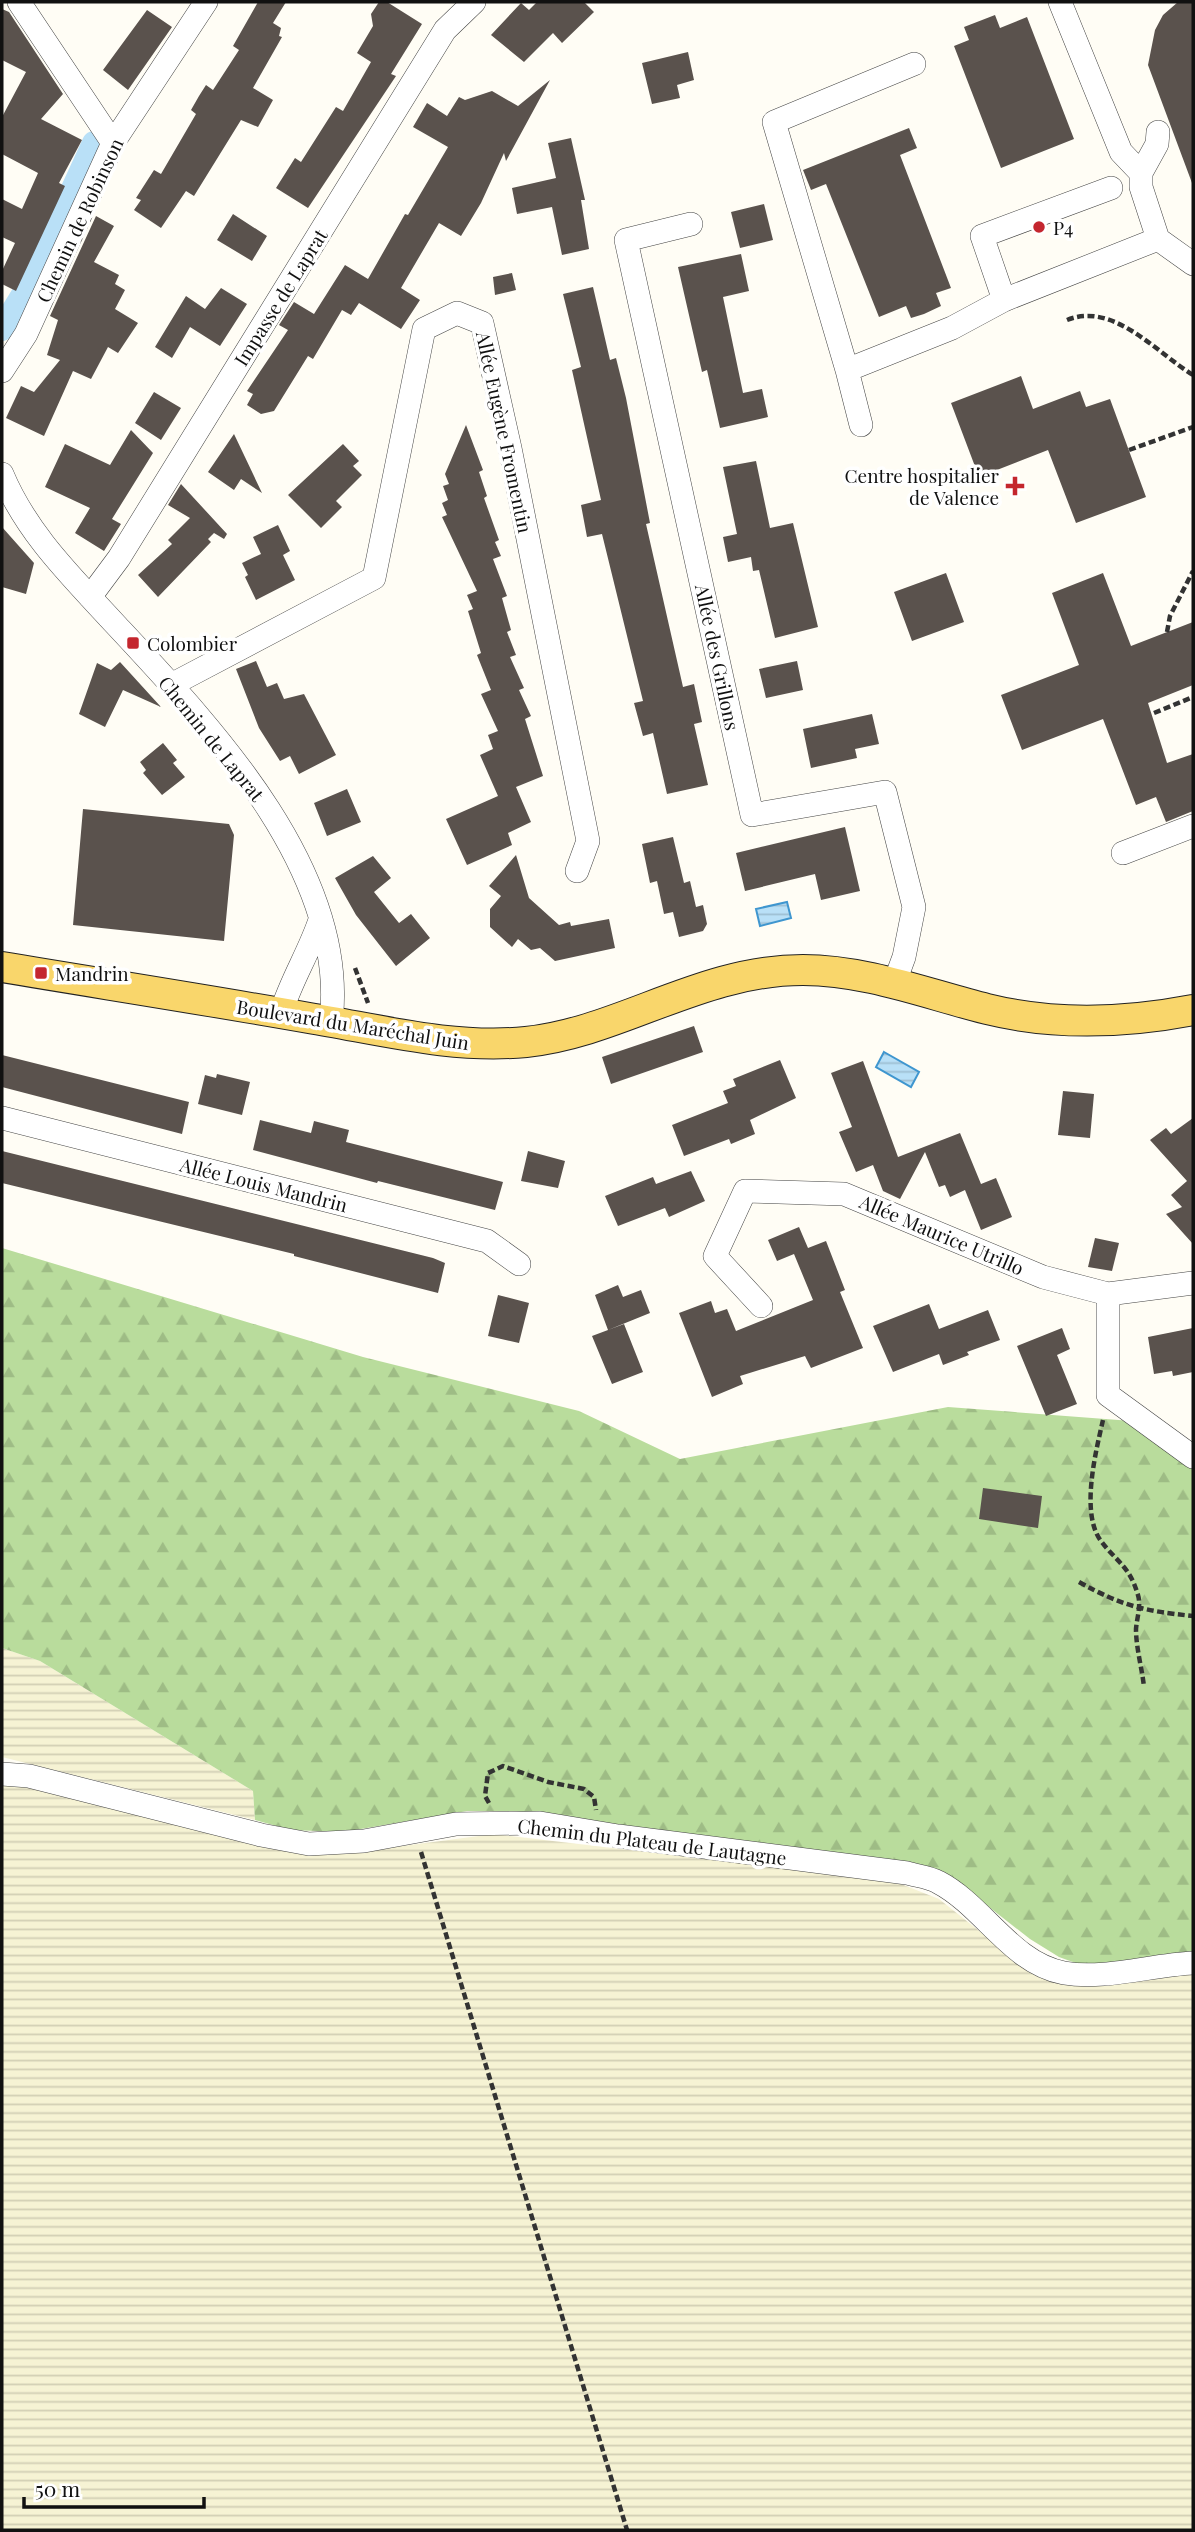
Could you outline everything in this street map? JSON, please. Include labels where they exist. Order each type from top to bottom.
[{"type":"main road","name":"Boulevard du Maréchal Juin","points":[[2,967],[281,1013],[332,1013],[444,1043],[530,1041],[583,1029],[701,986],[747,975],[802,970],[852,974],[990,1010],[1068,1022],[1156,1017],[1193,1010]]},
{"type":"street","points":[[19,2],[113,144]]},
{"type":"street","name":"Chemin de Robinson","points":[[2,371],[26,334],[113,144],[206,2]]},
{"type":"street","name":"Impasse de Laprat","points":[[90,597],[119,558],[445,30],[474,2]]},
{"type":"street","points":[[1060,2],[1121,152],[1141,173]]},
{"type":"street","points":[[860,425],[847,370],[774,122],[914,64]]},
{"type":"street","points":[[1158,132],[1157,145],[1141,173],[1141,187],[1158,239],[1193,264]]},
{"type":"street","points":[[1004,300],[982,236],[1111,188]]},
{"type":"street","name":"Allée des Grillons","points":[[691,224],[626,240],[752,815],[885,792],[914,907],[904,957],[894,984]]},
{"type":"street","points":[[847,370],[952,328],[1004,300],[1158,239]]},
{"type":"street","name":"Allée Eugène Fromentin","points":[[171,685],[374,578],[424,329],[457,313],[482,323],[510,448],[588,841],[577,871]]},
{"type":"street","name":"Chemin de Laprat","points":[[2,474],[7,502],[43,546],[171,685],[242,769],[265,803],[287,839],[331,948],[332,1013]]},
{"type":"street","points":[[1123,853],[1193,826]]},
{"type":"street","points":[[281,1013],[287,992],[311,948],[320,920]]},
{"type":"street","name":"Allée Louis Mandrin","points":[[2,1118],[487,1241],[519,1264]]},
{"type":"street","name":"Allée Maurice Utrillo","points":[[761,1306],[715,1256],[745,1191],[844,1194],[1043,1277],[1108,1294],[1193,1283]]},
{"type":"street","points":[[1108,1294],[1108,1395],[1193,1457]]},
{"type":"street","name":"Chemin du Plateau de Lautagne","points":[[2,1774],[29,1776],[261,1835],[309,1844],[364,1841],[456,1824],[540,1823],[618,1836],[907,1873],[938,1882],[1032,1962],[1063,1973],[1102,1975],[1156,1965],[1193,1963]]},
{"type":"path","points":[[1067,320],[1082,314],[1124,325],[1193,375]]},
{"type":"path","points":[[1129,450],[1193,427]]},
{"type":"path","points":[[1167,632],[1178,597],[1193,571]]},
{"type":"path","points":[[1154,713],[1193,697]]},
{"type":"path","points":[[332,1013],[370,1010]]},
{"type":"path","points":[[1108,1395],[1093,1456],[1091,1486],[1094,1515],[1099,1539],[1130,1571],[1140,1610],[1136,1628],[1144,1688]]},
{"type":"path","points":[[1079,1582],[1116,1603],[1140,1610],[1193,1616]]},
{"type":"path","points":[[498,1823],[485,1796],[485,1782],[488,1773],[503,1766],[548,1782],[584,1789],[594,1797],[600,1822],[618,1836]]},
{"type":"path","points":[[415,1831],[626,2530]]},
{"type":"shaded area","points":[[2,1648],[40,1661],[253,1791],[255,1820],[2,1757]]},
{"type":"shaded area","points":[[2,1786],[26,1786],[395,1847],[494,1834],[860,1877],[901,1884],[939,1899],[1026,1968],[1193,1973],[1193,2530],[2,2530]]},
{"type":"green space","points":[[2,1248],[363,1357],[579,1411],[680,1459],[948,1407],[1145,1422],[1193,1459],[1193,1954],[1084,1966],[1059,1957],[1030,1939],[966,1889],[871,1858],[516,1811],[467,1811],[343,1832],[291,1830],[255,1820],[253,1791],[40,1661],[2,1648]]},
{"type":"water","points":[[787,902],[791,918],[760,926],[756,909]]},
{"type":"water","points":[[884,1052],[919,1072],[911,1087],[876,1067]]},
{"type":"building","points":[[258,2],[286,2],[273,23],[281,28],[279,36],[282,37],[253,88],[273,100],[258,127],[241,120],[194,196],[186,191],[161,228],[134,210],[141,200],[136,198],[154,170],[161,174],[196,114],[191,110],[206,85],[213,90],[239,50],[233,46]]},
{"type":"building","points":[[379,2],[387,2],[422,24],[391,74],[396,76],[308,208],[276,188],[295,158],[301,162],[336,107],[343,111],[371,62],[357,53],[373,26],[371,14]]},
{"type":"building","points":[[537,2],[584,2],[594,12],[562,43],[553,33],[524,62],[491,35],[521,3],[529,10]]},
{"type":"building","points":[[1178,2],[1193,2],[1192,183],[1148,65],[1155,30],[1163,15]]},
{"type":"building","points":[[2,9],[9,12],[63,94],[41,119],[82,140],[59,183],[65,186],[16,291],[2,284],[2,271],[15,243],[2,237],[2,199],[22,209],[38,173],[2,154],[2,117],[26,72],[2,60]]},
{"type":"building","points":[[147,10],[172,27],[128,90],[103,70]]},
{"type":"building","points":[[995,15],[1000,28],[1027,17],[1074,139],[1001,168],[954,46],[969,40],[964,27]]},
{"type":"building","points":[[688,52],[694,80],[677,85],[680,98],[652,104],[642,63]]},
{"type":"building","points":[[550,80],[506,161],[504,153],[481,203],[461,236],[439,223],[401,288],[420,300],[401,329],[359,303],[351,315],[342,310],[313,359],[308,356],[274,411],[261,414],[247,405],[253,394],[247,391],[288,330],[279,325],[294,302],[314,314],[345,265],[368,279],[405,214],[408,215],[448,147],[413,127],[427,103],[447,116],[459,97],[465,100],[492,91],[518,106]]},
{"type":"building","points":[[909,128],[917,148],[900,155],[951,288],[936,293],[941,306],[924,314],[911,318],[906,306],[879,317],[826,184],[811,190],[803,170]]},
{"type":"building","points":[[571,138],[585,200],[581,200],[589,249],[562,255],[552,207],[517,214],[512,188],[556,178],[548,143]]},
{"type":"building","points":[[764,204],[773,240],[740,248],[731,212]]},
{"type":"building","points":[[233,214],[267,236],[252,261],[217,240]]},
{"type":"building","points":[[96,216],[114,226],[94,262],[119,275],[115,284],[125,290],[115,309],[138,323],[118,353],[108,347],[91,379],[73,371],[44,436],[6,418],[21,386],[34,392],[60,360],[47,355],[58,320],[50,316]]},
{"type":"building","points":[[741,254],[749,291],[723,297],[743,393],[762,389],[768,417],[720,428],[707,370],[702,372],[678,267]]},
{"type":"building","points":[[512,273],[516,290],[495,295],[493,277]]},
{"type":"building","points":[[593,287],[610,360],[616,358],[626,398],[650,523],[646,524],[683,687],[694,684],[702,722],[694,724],[708,785],[667,794],[653,733],[643,736],[634,703],[643,701],[602,534],[587,537],[581,505],[601,500],[572,370],[581,367],[563,294]]},
{"type":"building","points":[[221,288],[247,304],[220,346],[190,327],[172,358],[155,347],[186,296],[205,309]]},
{"type":"building","points":[[1021,376],[1033,409],[1080,391],[1086,407],[1110,399],[1146,497],[1076,523],[1048,450],[979,477],[951,403]]},
{"type":"building","points":[[154,392],[181,408],[161,440],[135,423]]},
{"type":"building","points":[[466,425],[483,470],[479,472],[487,496],[484,498],[499,540],[495,542],[501,556],[493,559],[507,596],[502,598],[511,630],[507,632],[516,655],[510,657],[524,688],[519,690],[531,716],[525,719],[543,776],[516,787],[531,822],[508,833],[512,845],[467,865],[446,819],[498,796],[480,755],[493,749],[488,735],[498,731],[481,694],[491,690],[477,655],[481,653],[468,611],[473,609],[467,595],[477,591],[442,517],[447,515],[442,503],[448,500],[443,486],[449,484],[445,474]]},
{"type":"building","points":[[131,430],[153,453],[112,519],[121,524],[104,551],[75,533],[90,508],[45,487],[65,444],[110,465]]},
{"type":"building","points":[[234,434],[262,493],[241,479],[234,490],[208,472]]},
{"type":"building","points":[[343,444],[359,461],[353,466],[362,475],[336,501],[342,507],[321,528],[288,495]]},
{"type":"building","points":[[756,461],[770,528],[793,523],[818,627],[775,638],[759,570],[753,571],[751,557],[728,562],[723,537],[737,534],[723,467]]},
{"type":"building","points":[[181,484],[227,534],[224,539],[214,533],[208,539],[211,542],[158,597],[138,575],[172,544],[168,540],[190,518],[168,505]]},
{"type":"building","points":[[278,525],[290,551],[283,555],[295,580],[256,600],[245,577],[248,575],[242,563],[261,554],[253,537]]},
{"type":"building","points":[[2,527],[34,563],[26,594],[2,587]]},
{"type":"building","points":[[946,573],[964,622],[912,641],[894,592]]},
{"type":"building","points":[[1103,573],[1131,646],[1193,622],[1193,685],[1148,703],[1167,763],[1193,754],[1193,811],[1166,822],[1156,797],[1136,805],[1103,719],[1022,750],[1001,695],[1079,665],[1052,593]]},
{"type":"building","points":[[256,661],[267,687],[277,683],[284,699],[304,694],[336,755],[299,774],[290,756],[280,761],[259,728],[236,669]]},
{"type":"building","points":[[797,661],[803,690],[766,698],[759,669]]},
{"type":"building","points":[[120,662],[161,707],[123,690],[105,727],[79,714],[97,663],[111,670]]},
{"type":"building","points":[[872,714],[879,744],[855,749],[857,758],[811,768],[803,729]]},
{"type":"building","points":[[163,743],[177,760],[173,763],[185,777],[162,795],[143,773],[146,770],[140,762]]},
{"type":"building","points":[[347,789],[361,822],[327,836],[314,803]]},
{"type":"building","points":[[83,809],[229,824],[234,835],[224,941],[73,925]]},
{"type":"building","points":[[845,827],[860,891],[821,900],[815,874],[745,891],[736,853]]},
{"type":"building","points":[[673,837],[684,883],[690,881],[696,907],[703,905],[707,924],[703,931],[679,937],[673,912],[664,914],[657,881],[650,883],[642,844]]},
{"type":"building","points":[[516,855],[529,898],[559,925],[570,922],[571,926],[609,919],[615,948],[555,961],[540,948],[531,950],[518,939],[512,947],[490,927],[490,909],[501,896],[489,886]]},
{"type":"building","points":[[373,856],[391,878],[374,892],[399,923],[411,914],[430,938],[396,966],[356,915],[335,878]]},
{"type":"building","points":[[694,1026],[703,1052],[611,1084],[602,1057]]},
{"type":"building","points":[[2,1055],[189,1102],[182,1134],[2,1087]]},
{"type":"building","points":[[780,1060],[796,1098],[750,1120],[755,1134],[731,1144],[729,1139],[684,1156],[672,1125],[728,1103],[723,1091],[736,1086],[733,1079]]},
{"type":"building","points":[[863,1061],[898,1157],[960,1133],[981,1184],[996,1178],[1012,1217],[981,1230],[965,1190],[950,1197],[945,1185],[939,1187],[925,1152],[900,1199],[883,1191],[873,1165],[856,1172],[839,1132],[852,1127],[831,1073]]},
{"type":"building","points":[[217,1074],[250,1082],[242,1115],[198,1104],[205,1075],[216,1078]]},
{"type":"building","points":[[1063,1091],[1094,1094],[1090,1138],[1058,1135]]},
{"type":"building","points":[[1193,1118],[1193,1244],[1166,1214],[1182,1207],[1171,1195],[1187,1181],[1150,1140],[1166,1128],[1171,1134]]},
{"type":"building","points":[[260,1120],[311,1133],[314,1121],[349,1130],[346,1142],[503,1182],[495,1210],[378,1181],[377,1183],[253,1150]]},
{"type":"building","points":[[2,1151],[433,1258],[445,1263],[438,1293],[294,1254],[2,1183]]},
{"type":"building","points":[[528,1151],[565,1161],[558,1188],[521,1181]]},
{"type":"building","points":[[691,1171],[705,1201],[669,1217],[665,1208],[618,1226],[605,1196],[653,1177],[656,1184]]},
{"type":"building","points":[[799,1227],[808,1248],[826,1241],[845,1290],[840,1292],[863,1348],[811,1368],[805,1356],[740,1376],[743,1384],[712,1397],[679,1313],[711,1301],[715,1313],[727,1309],[736,1331],[813,1300],[794,1254],[777,1261],[768,1240]]},
{"type":"building","points":[[1095,1238],[1119,1243],[1112,1271],[1088,1267]]},
{"type":"building","points":[[618,1285],[623,1297],[641,1290],[650,1313],[608,1330],[595,1295]]},
{"type":"building","points":[[498,1295],[529,1303],[519,1343],[488,1336]]},
{"type":"building","points":[[929,1304],[939,1329],[988,1310],[1000,1340],[967,1352],[969,1355],[943,1365],[939,1354],[893,1372],[873,1326]]},
{"type":"building","points":[[624,1324],[643,1372],[612,1384],[592,1336]]},
{"type":"building","points":[[1062,1328],[1070,1349],[1057,1355],[1077,1404],[1046,1416],[1017,1346]]},
{"type":"building","points":[[1193,1328],[1193,1372],[1173,1376],[1172,1371],[1154,1374],[1148,1337]]},
{"type":"building","points":[[983,1488],[1042,1496],[1038,1528],[979,1519]]},
{"type":"waterway","points":[[2,329],[29,285],[94,143]]},
{"type":"place","name":"P4","points":[[1039,227]]},
{"type":"place","name":"Centre hospitalier de Valence","points":[[1015,486]]},
{"type":"place","name":"Colombier","points":[[133,643]]},
{"type":"place","name":"Mandrin","points":[[41,973]]}]
